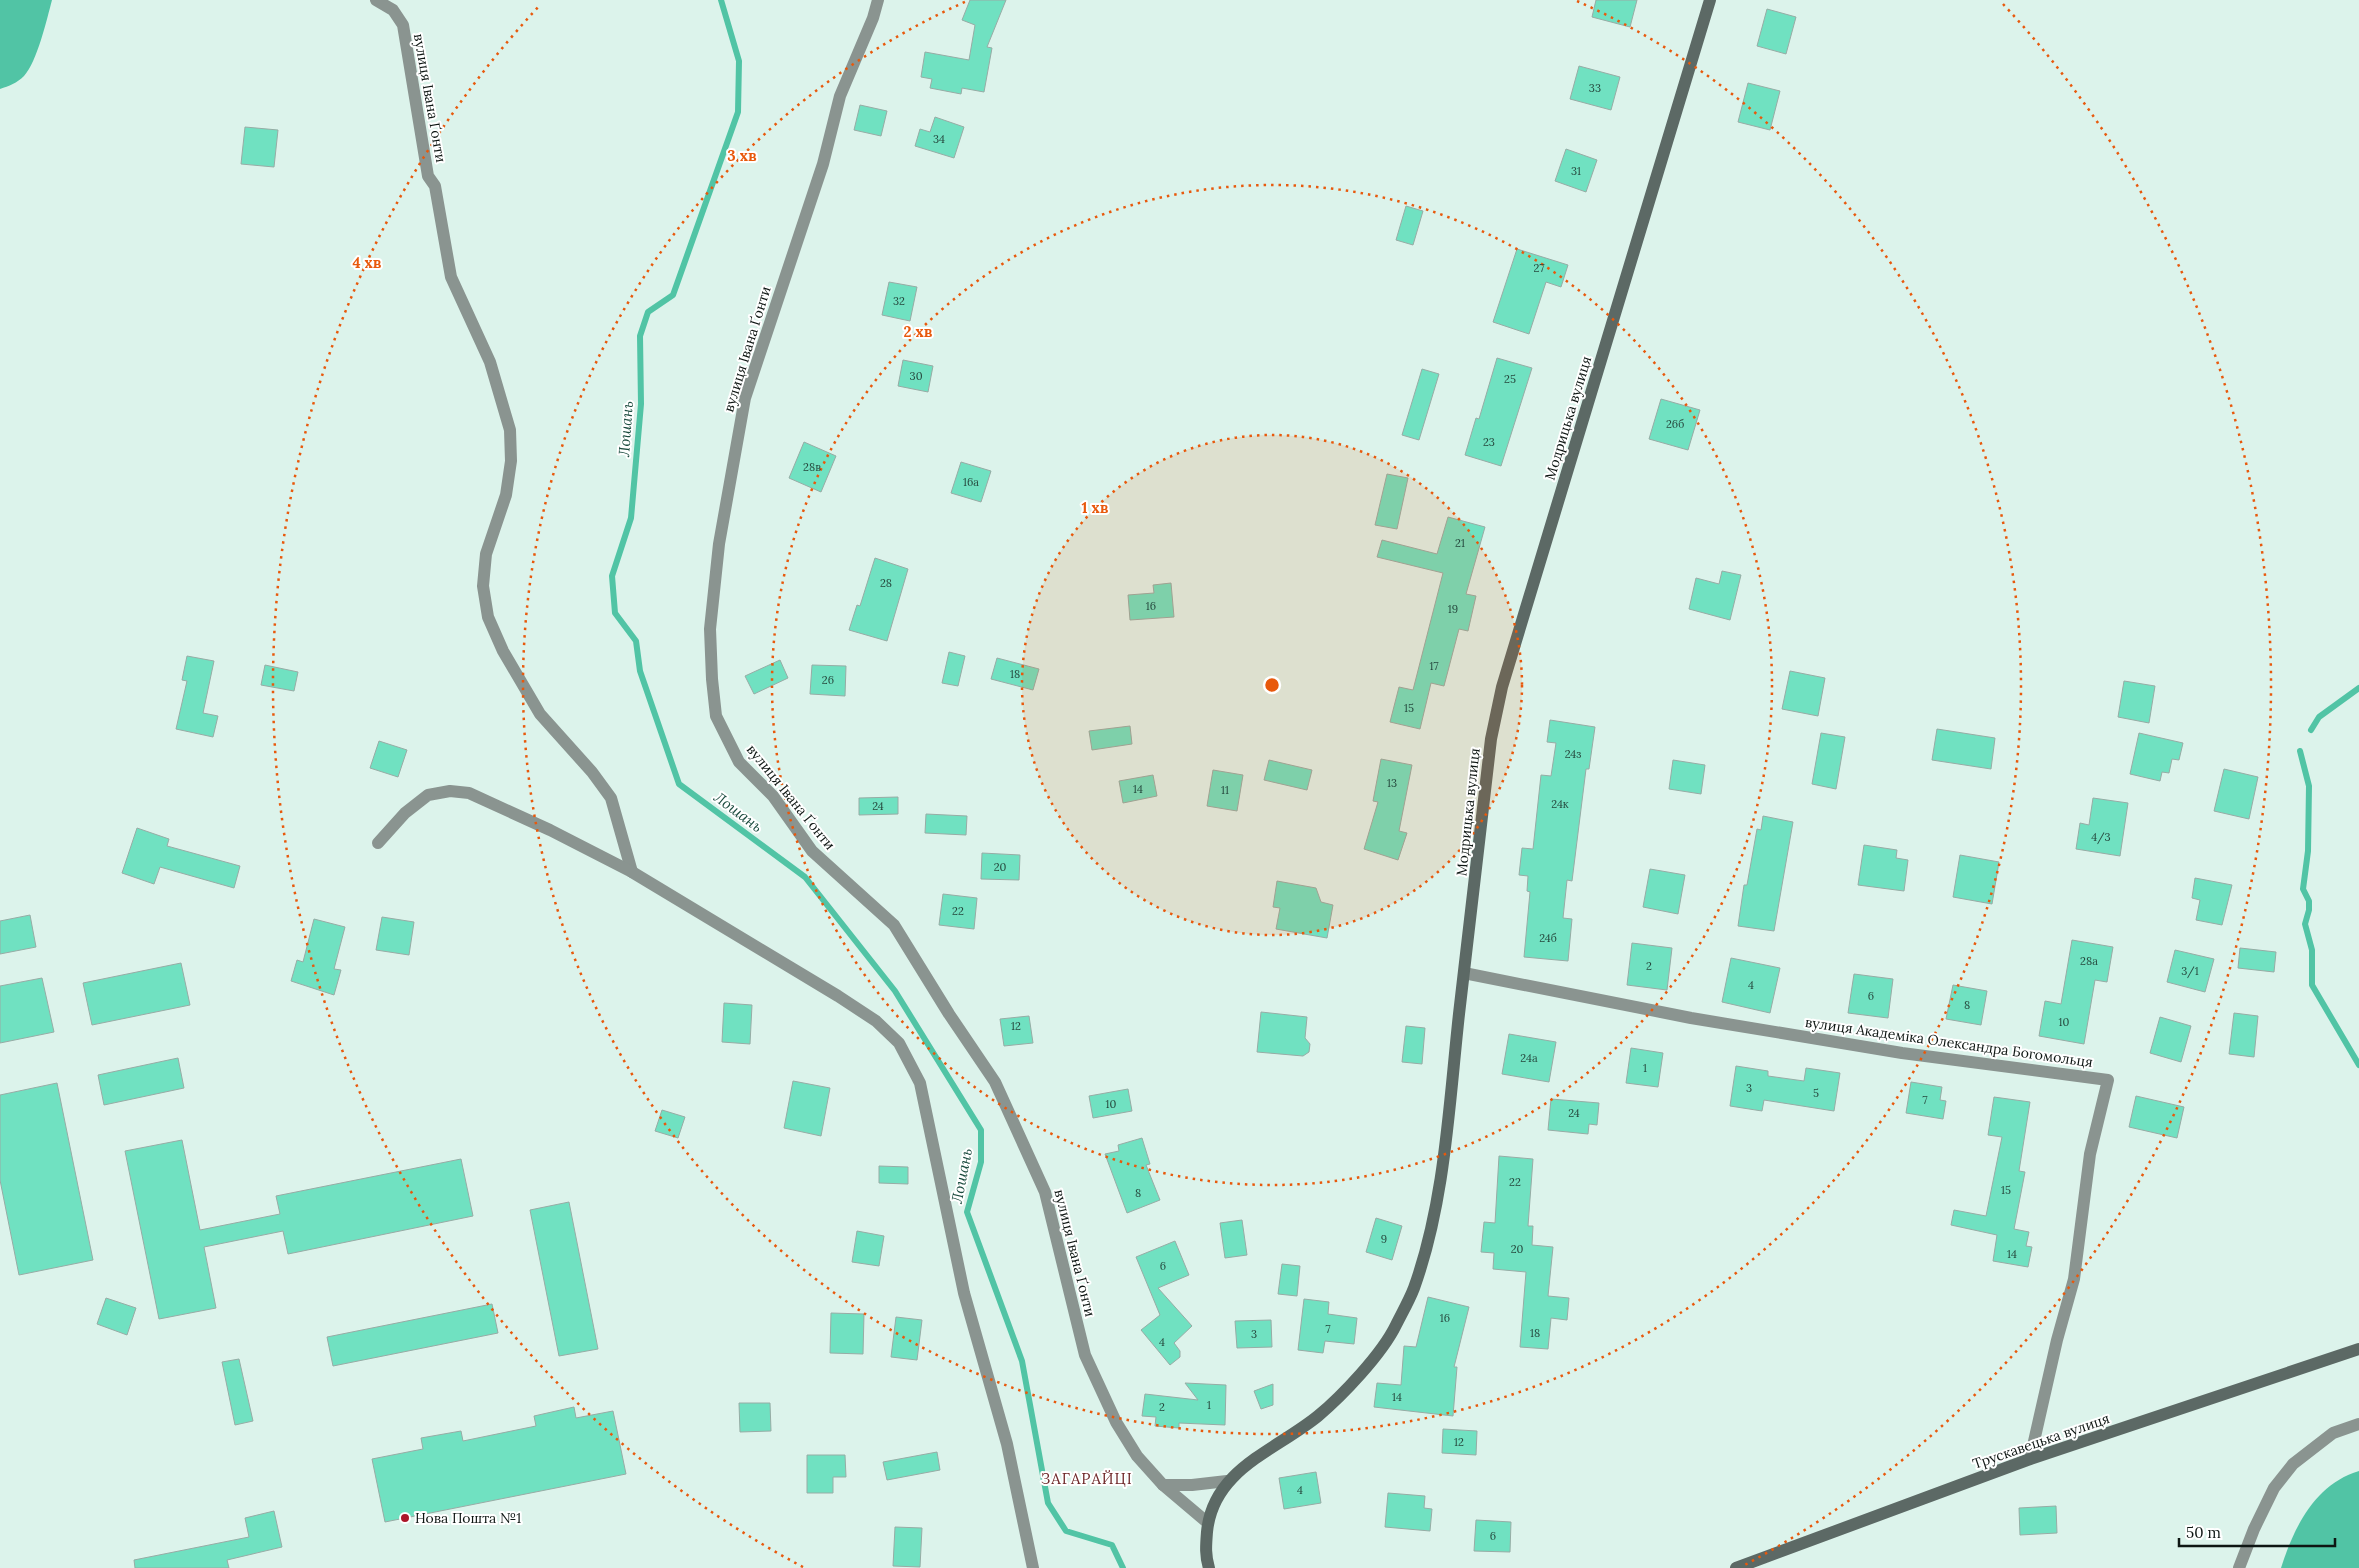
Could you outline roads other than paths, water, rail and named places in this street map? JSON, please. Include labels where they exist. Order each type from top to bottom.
[{"type":"street","name":"вулиця Івана Ґонти","points":[[376,0],[393,10],[403,25],[428,176],[436,186],[451,276],[490,362],[510,430],[511,461],[506,495],[486,554],[483,586],[488,617],[503,651],[540,714],[592,772],[610,798],[632,872]]},
{"type":"street","name":"вулиця Івана Ґонти","points":[[878,0],[873,18],[840,96],[823,164],[745,398],[719,544],[710,629],[716,716],[739,762],[773,796],[812,851],[894,925],[949,1014],[996,1082],[1045,1192],[1085,1355],[1116,1422],[1137,1456],[1164,1484],[1208,1523]]},
{"type":"street","name":"Модрицька вулиця","points":[[1210,1568],[1205,1554],[1208,1523],[1216,1500],[1227,1481],[1250,1461],[1318,1416],[1359,1374],[1392,1334],[1413,1290],[1424,1255],[1439,1179],[1474,901],[1491,738],[1502,687],[1710,0]]},
{"type":"street","points":[[378,843],[405,813],[428,795],[450,791],[470,794],[550,830],[632,872],[838,996],[876,1022],[900,1043],[920,1083],[964,1294],[1007,1444],[1033,1568]]},
{"type":"street","name":"вулиця Академіка Олександра Богомольця","points":[[1464,972],[1691,1018],[1902,1053],[2108,1080],[2090,1154],[2074,1279],[2057,1340],[2030,1459]]},
{"type":"street","name":"Трускавецька вулиця","points":[[1736,1568],[2030,1459],[2359,1349]]},
{"type":"street","points":[[2239,1568],[2254,1529],[2274,1488],[2293,1464],[2333,1434],[2359,1424]]},
{"type":"street","points":[[1164,1484],[1192,1485],[1227,1481]]},
{"type":"waterway","name":"Лошань","points":[[721,0],[739,61],[738,112],[673,295],[648,312],[640,336],[641,404],[631,518],[612,576],[615,613],[636,641],[640,671],[679,784],[805,877],[895,991],[981,1130],[981,1162],[967,1212],[1022,1361],[1048,1503],[1066,1531],[1112,1545],[1123,1568]]},
{"type":"waterway","points":[[2311,730],[2319,717],[2359,688]]},
{"type":"waterway","points":[[2300,751],[2309,786],[2308,851],[2303,889],[2309,901],[2309,910],[2305,924],[2312,950],[2312,985],[2359,1065]]},
{"type":"place","name":"Нова Пошта №1","points":[[405,1518]]},
{"type":"district","name":"ЗАГАРАЙЦІ","points":[[1087,1479]]}]
